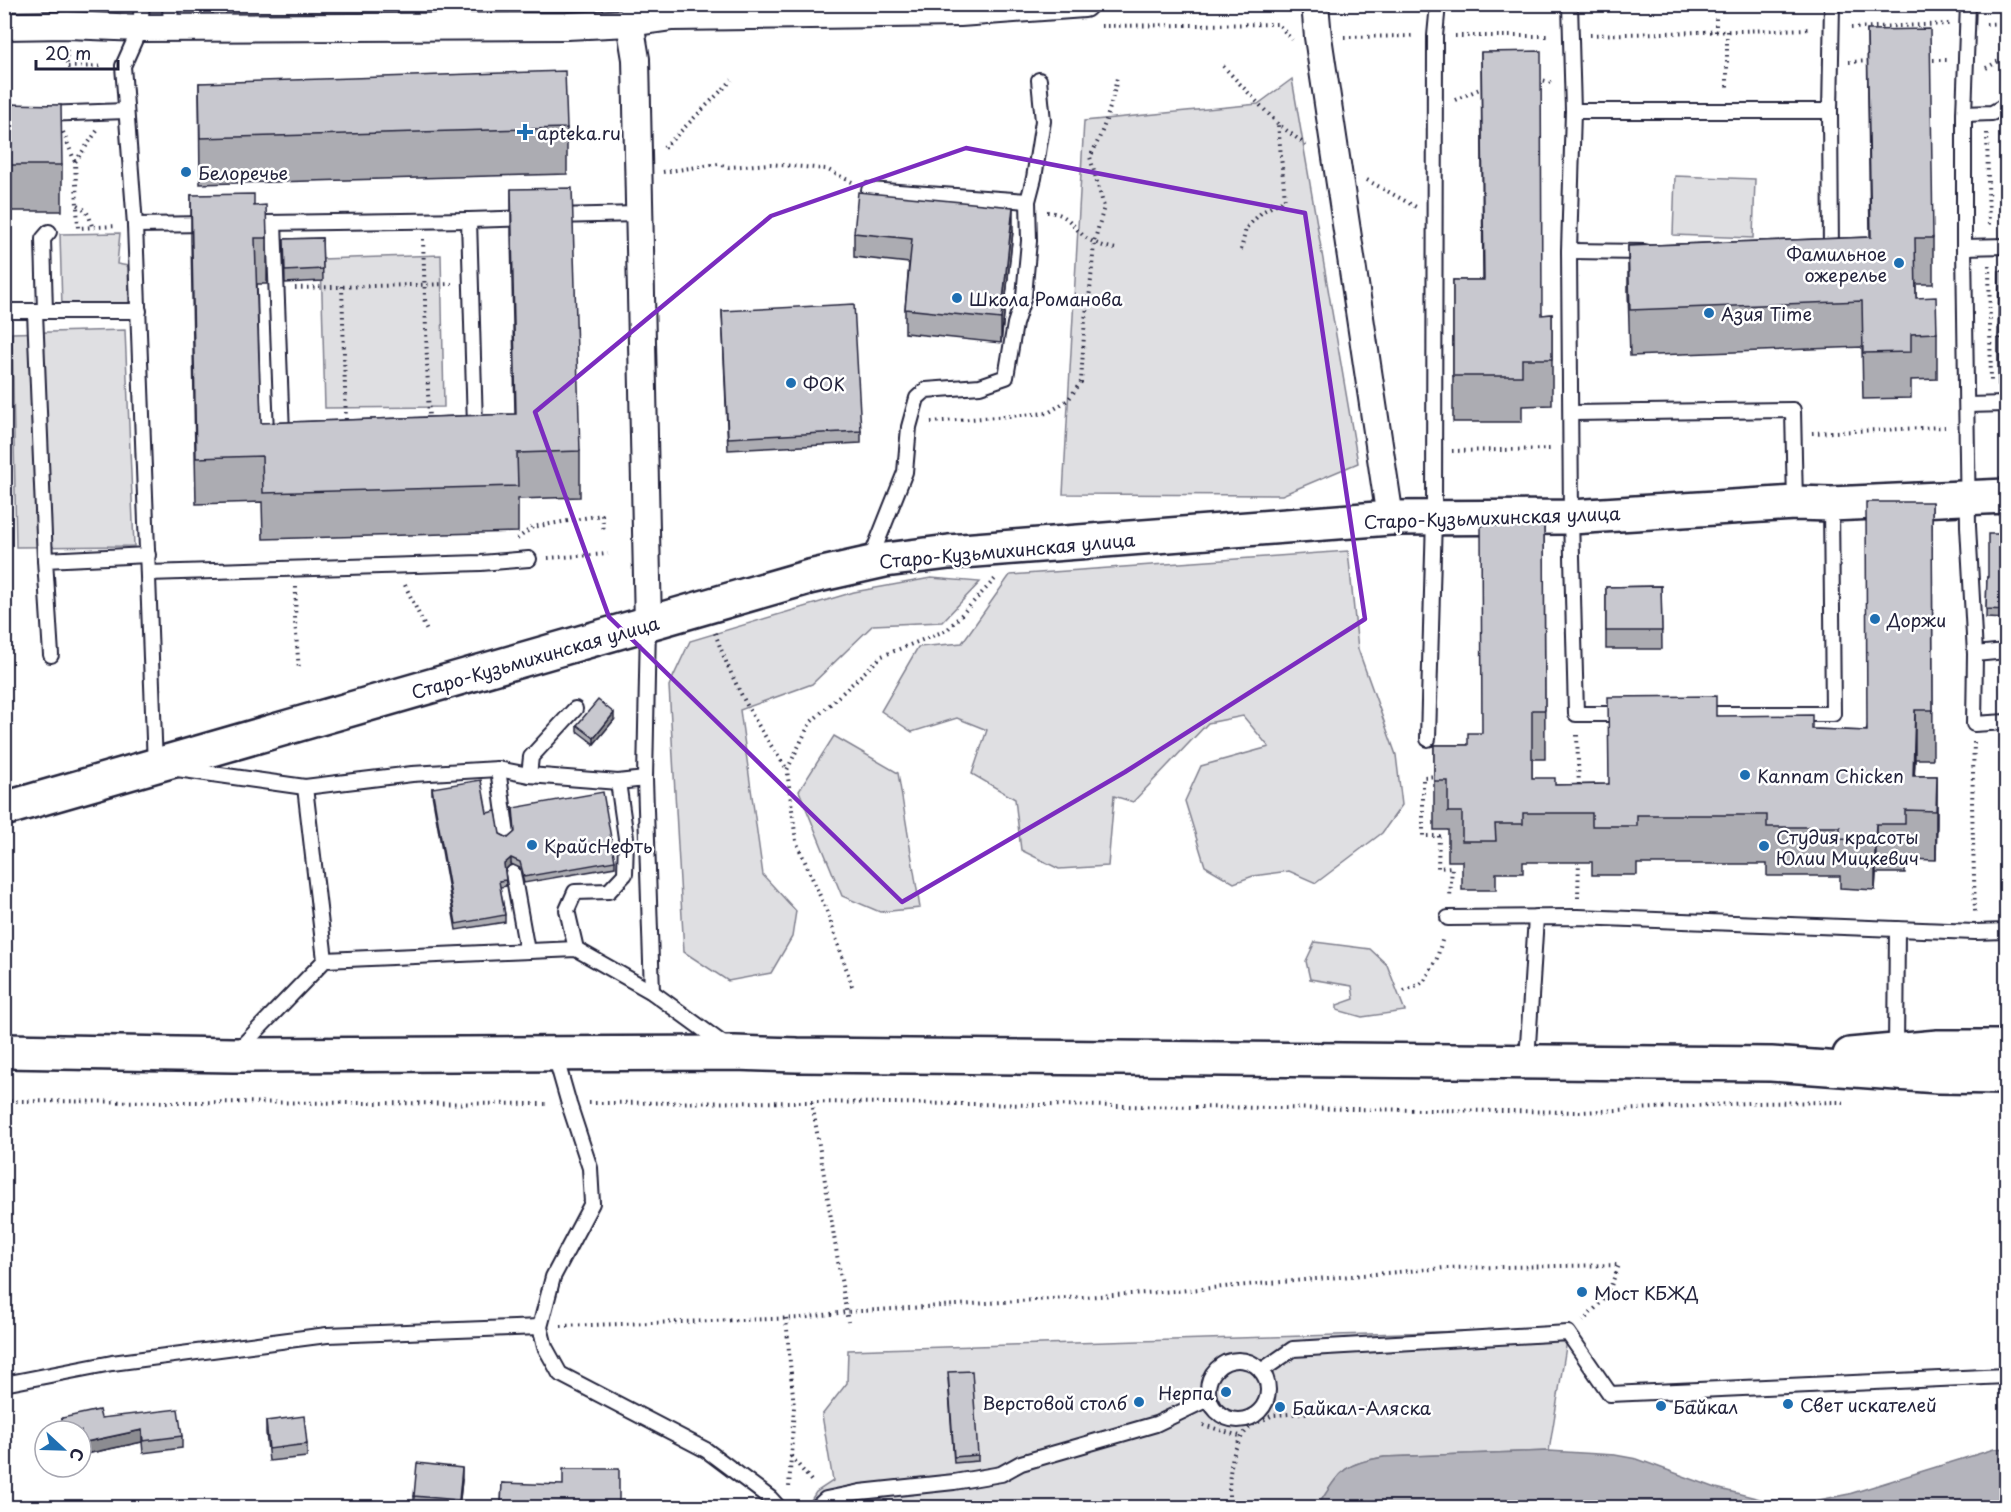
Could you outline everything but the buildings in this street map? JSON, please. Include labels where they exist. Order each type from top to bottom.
[{"type":"main road","name":"Старо-Кузьмихинская улица","points":[[4,809],[809,577],[868,563],[949,552],[1390,518],[1571,517],[1795,503],[1831,504],[2007,496]]},
{"type":"main road","points":[[1771,1064],[1896,1050],[1938,1047],[2007,1047]]},
{"type":"main road","points":[[4,1051],[233,1055],[735,1053],[1771,1064],[1938,1076],[2007,1077]]},
{"type":"street","points":[[4,26],[68,25],[141,16],[170,16],[556,26],[629,14],[672,17],[960,12],[1084,4]]},
{"type":"street","points":[[1315,4],[1318,38],[1390,518]]},
{"type":"street","points":[[629,14],[636,59],[648,625]]},
{"type":"lane","points":[[1428,739],[1435,452],[1435,36],[1438,4]]},
{"type":"lane","points":[[1570,4],[1573,111],[1569,251],[1571,517],[1576,714],[1636,714]]},
{"type":"lane","points":[[1819,253],[1831,253],[1832,4]]},
{"type":"lane","points":[[1968,4],[1964,114],[1964,247],[1968,497],[1975,654],[1974,724],[2007,722]]},
{"type":"lane","points":[[141,16],[123,66],[139,311],[155,766],[305,786],[412,774],[498,769],[529,775],[618,782],[645,779]]},
{"type":"lane","points":[[868,563],[904,472],[909,433],[917,398],[926,390],[980,386],[1006,377],[1015,324],[1024,296],[1029,241],[1028,206],[1043,121],[1040,80]]},
{"type":"lane","points":[[1964,114],[1992,113],[2007,105]]},
{"type":"lane","points":[[26,114],[126,111]]},
{"type":"lane","points":[[1573,111],[1830,111]]},
{"type":"lane","points":[[869,190],[1028,206]]},
{"type":"lane","points":[[252,223],[469,220],[638,214]]},
{"type":"lane","points":[[429,428],[475,426],[469,220]]},
{"type":"lane","points":[[274,222],[282,434],[346,431]]},
{"type":"lane","points":[[135,225],[218,224]]},
{"type":"lane","points":[[49,232],[43,240],[40,311],[45,560],[51,656]]},
{"type":"lane","points":[[1964,247],[2007,246]]},
{"type":"lane","points":[[1569,251],[1664,252]]},
{"type":"lane","points":[[4,311],[139,311]]},
{"type":"lane","points":[[1967,405],[2007,404]]},
{"type":"lane","points":[[1572,413],[1793,410],[1795,503]]},
{"type":"lane","points":[[1684,714],[1833,714],[1831,504]]},
{"type":"lane","points":[[45,560],[147,555]]},
{"type":"lane","points":[[148,573],[481,563],[529,559]]},
{"type":"lane","points":[[648,625],[645,779],[652,992]]},
{"type":"lane","points":[[1975,654],[2007,651]]},
{"type":"lane","points":[[529,775],[531,757],[575,709]]},
{"type":"lane","points":[[498,769],[507,835]]},
{"type":"lane","points":[[576,949],[567,910],[575,892],[609,891],[625,874],[626,838],[618,782]]},
{"type":"lane","points":[[305,786],[325,960]]},
{"type":"lane","points":[[513,873],[527,951]]},
{"type":"lane","points":[[1527,1062],[1536,917]]},
{"type":"lane","points":[[1448,918],[1578,917],[1976,932],[2007,931]]},
{"type":"lane","points":[[1896,929],[1896,1050]]},
{"type":"lane","points":[[233,1055],[325,960],[576,949],[652,992],[735,1053]]},
{"type":"lane","points":[[555,1055],[590,1168],[592,1203],[554,1277],[540,1327],[545,1347],[560,1374],[706,1450],[770,1498],[779,1508]]},
{"type":"lane","points":[[4,1384],[112,1363],[327,1335],[540,1327]]},
{"type":"lane","points":[[1261,1371],[1293,1349],[1569,1334],[1610,1394],[2007,1376]]},
{"type":"lane","points":[[1240,1359],[1250,1362],[1261,1371],[1268,1385],[1268,1395],[1264,1405],[1250,1418],[1230,1420],[1220,1415],[1208,1399],[1209,1379],[1221,1364],[1230,1360],[1240,1359]]},
{"type":"lane","points":[[821,1503],[860,1492],[954,1482],[1001,1474],[1021,1463],[1156,1424],[1208,1399]]},
{"type":"path","points":[[1716,18],[1716,32]]},
{"type":"path","points":[[1099,26],[1278,24],[1291,40],[1318,38]]},
{"type":"path","points":[[1571,36],[1966,24]]},
{"type":"path","points":[[1727,31],[1728,111]]},
{"type":"path","points":[[68,40],[67,67],[103,66],[103,123],[75,162]]},
{"type":"path","points":[[1920,60],[1965,59]]},
{"type":"path","points":[[1830,62],[1875,61]]},
{"type":"path","points":[[1223,66],[1278,123],[1313,150],[1337,162]]},
{"type":"path","points":[[909,433],[932,421],[1048,412],[1068,400],[1081,382],[1085,319],[1094,243],[1104,207],[1090,157],[1101,138],[1110,113],[1117,78]]},
{"type":"path","points":[[1537,79],[1572,88]]},
{"type":"path","points":[[659,141],[660,152],[732,80]]},
{"type":"path","points":[[1435,110],[1485,86]]},
{"type":"path","points":[[58,114],[75,162],[78,228],[135,225]]},
{"type":"path","points":[[1241,250],[1246,228],[1262,212],[1285,199],[1278,123]]},
{"type":"path","points":[[660,162],[660,173],[718,164],[729,167],[770,164],[826,169],[869,190]]},
{"type":"path","points":[[1379,188],[1435,217]]},
{"type":"path","points":[[77,204],[85,209],[92,227]]},
{"type":"path","points":[[1028,206],[1065,216],[1094,243],[1116,249]]},
{"type":"path","points":[[422,220],[429,428]]},
{"type":"path","points":[[276,289],[471,284]]},
{"type":"path","points":[[342,286],[346,431]]},
{"type":"path","points":[[1794,433],[1967,426]]},
{"type":"path","points":[[1435,452],[1572,448]]},
{"type":"path","points":[[481,563],[533,527],[602,515],[604,532]]},
{"type":"path","points":[[554,557],[608,554]]},
{"type":"path","points":[[297,569],[295,622],[299,670]]},
{"type":"path","points":[[787,770],[810,723],[882,656],[947,630],[998,576]]},
{"type":"path","points":[[417,610],[427,631]]},
{"type":"path","points":[[712,624],[728,668],[753,717],[787,770],[796,842],[828,914],[852,986]]},
{"type":"path","points":[[1576,714],[1579,788]]},
{"type":"path","points":[[1974,724],[1972,804],[1976,932]]},
{"type":"path","points":[[1404,991],[1424,982],[1437,958],[1448,918],[1452,867],[1438,868],[1439,836],[1423,836],[1422,815],[1423,777],[1444,776]]},
{"type":"path","points":[[1578,917],[1579,858]]},
{"type":"path","points":[[4,1101],[569,1104],[813,1102],[1581,1112],[1749,1103],[1855,1102]]},
{"type":"path","points":[[813,1102],[848,1322]]},
{"type":"path","points":[[540,1327],[786,1318],[846,1312],[1165,1292],[1443,1268],[1619,1265],[1607,1296],[1592,1314],[1569,1334]]},
{"type":"path","points":[[786,1318],[794,1407],[789,1497]]},
{"type":"path","points":[[1229,1508],[1229,1473],[1237,1443],[1252,1426],[1273,1415],[1415,1406]]},
{"type":"path","points":[[1200,1424],[1243,1437]]},
{"type":"path","points":[[791,1455],[821,1503]]},
{"type":"highlighted area","points":[[966,148],[1305,213],[1365,619],[1125,772],[902,902],[609,617],[535,412],[771,216]]},
{"type":"shaded area","points":[[1292,79],[1358,463],[1282,495],[1063,494],[1084,121],[1258,104]]},
{"type":"shaded area","points":[[1675,176],[1755,179],[1753,238],[1673,235]]},
{"type":"shaded area","points":[[120,233],[117,264],[128,266],[129,308],[62,308],[60,234]]},
{"type":"shaded area","points":[[441,255],[444,407],[325,408],[321,259]]},
{"type":"shaded area","points":[[125,330],[134,546],[16,547],[12,333]]},
{"type":"shaded area","points":[[1348,551],[1358,649],[1396,755],[1402,805],[1382,833],[1316,883],[1289,871],[1253,876],[1234,883],[1205,866],[1185,801],[1201,766],[1269,747],[1243,716],[1208,723],[1133,802],[1114,796],[1108,866],[1059,869],[1021,850],[1015,799],[972,774],[987,730],[957,718],[912,732],[881,711],[918,647],[962,643],[1010,575]]},
{"type":"shaded area","points":[[931,578],[980,582],[942,622],[873,625],[812,684],[740,710],[763,875],[796,911],[792,937],[771,973],[728,981],[684,952],[669,686],[690,641],[854,592]]},
{"type":"shaded area","points":[[834,736],[898,773],[920,908],[880,912],[842,896],[799,791]]},
{"type":"shaded area","points":[[1315,942],[1370,949],[1387,965],[1405,1011],[1362,1017],[1337,1010],[1337,1005],[1354,999],[1352,986],[1310,979],[1306,961]]},
{"type":"shaded area","points":[[1569,1328],[1549,1451],[1384,1457],[1370,1460],[1343,1472],[1331,1485],[1317,1507],[806,1508],[816,1492],[833,1481],[822,1415],[847,1383],[848,1350]]},
{"type":"shaded area","points":[[2006,1448],[2006,1507],[1317,1507],[1343,1471],[1359,1463],[1384,1457],[1549,1451],[1615,1455],[1637,1459],[1716,1488],[1764,1500],[1809,1502],[1849,1494],[1994,1449]]},
{"type":"place","name":"apteka.ru","points":[[525,132]]},
{"type":"place","name":"Белоречье","points":[[186,172]]},
{"type":"place","name":"Фамильное ожерелье","points":[[1899,263]]},
{"type":"place","name":"Школа Романова","points":[[957,298]]},
{"type":"place","name":"Азия Time","points":[[1709,313]]},
{"type":"place","name":"ФОК","points":[[791,383]]},
{"type":"place","name":"Доржи","points":[[1875,619]]},
{"type":"place","name":"Kannam Chicken","points":[[1745,775]]},
{"type":"place","name":"КрайсНефть","points":[[532,845]]},
{"type":"place","name":"Студия красоты Юлии Мицкевич","points":[[1764,846]]},
{"type":"place","name":"Мост КБЖД","points":[[1582,1292]]},
{"type":"place","name":"Нерпа","points":[[1226,1392]]},
{"type":"place","name":"Верстовой столб","points":[[1139,1402]]},
{"type":"place","name":"Свет искателей","points":[[1788,1404]]},
{"type":"place","name":"Байкал","points":[[1661,1406]]},
{"type":"place","name":"Байкал-Аляска","points":[[1280,1407]]}]
